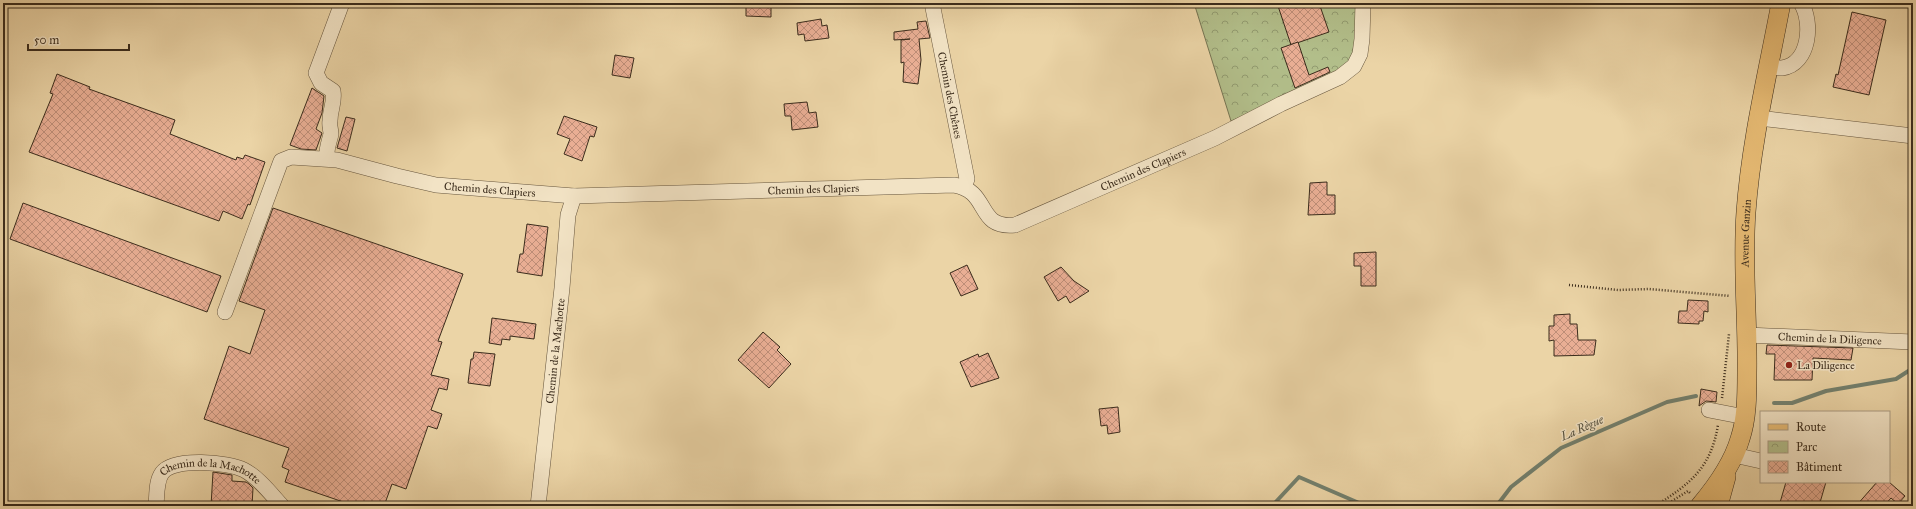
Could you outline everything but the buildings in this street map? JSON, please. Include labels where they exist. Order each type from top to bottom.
[{"type":"main road","name":"Avenue Ganzin","points":[[1718,506],[1740,438],[1745,417],[1747,335],[1745,296],[1745,214],[1750,163],[1781,3]]},
{"type":"main road","name":"Avenue Ganzin","points":[[1700,506],[1732,459]]},
{"type":"street","points":[[327,158],[326,148],[331,133],[329,123],[335,100],[333,91],[321,82],[316,72],[342,3]]},
{"type":"street","name":"Chemin des Chênes","points":[[932,3],[967,179],[964,186]]},
{"type":"street","name":"Chemin des Clapiers","points":[[225,312],[281,161],[291,157],[327,158],[360,165],[397,176],[436,184],[574,196],[954,185],[964,186],[971,190],[994,222],[1005,226],[1015,225],[1215,138],[1281,104],[1340,77],[1354,66],[1360,54],[1363,3]]},
{"type":"street","points":[[1769,66],[1780,68],[1789,66],[1800,57],[1807,42],[1807,15],[1801,3]]},
{"type":"street","points":[[1759,118],[1913,136]]},
{"type":"street","name":"Chemin de la Machotte","points":[[538,506],[562,288],[568,214],[574,196]]},
{"type":"street","name":"Chemin de la Diligence","points":[[1747,335],[1913,342]]},
{"type":"street","points":[[1714,414],[1745,417]]},
{"type":"street","points":[[1732,459],[1760,461]]},
{"type":"street","name":"Chemin de la Machotte","points":[[156,506],[159,480],[162,473],[167,468],[187,463],[210,462],[244,470],[271,493],[282,506]]},
{"type":"path","points":[[1569,285],[1618,290],[1648,289],[1745,296]]},
{"type":"path","points":[[1655,506],[1684,488],[1696,476],[1711,452],[1716,438],[1714,414]]},
{"type":"green space","points":[[1194,3],[1360,3],[1359,27],[1355,52],[1348,65],[1327,80],[1294,96],[1231,121]]},
{"type":"waterway","name":"La Règue","points":[[1774,403],[1792,403],[1826,391],[1896,379],[1913,368]]},
{"type":"waterway","name":"La Règue","points":[[1493,506],[1498,504],[1511,487],[1561,448],[1667,402],[1696,396]]},
{"type":"waterway","name":"La Règue","points":[[1272,506],[1299,477],[1366,506]]},
{"type":"place","name":"La Diligence","points":[[1789,365]]}]
